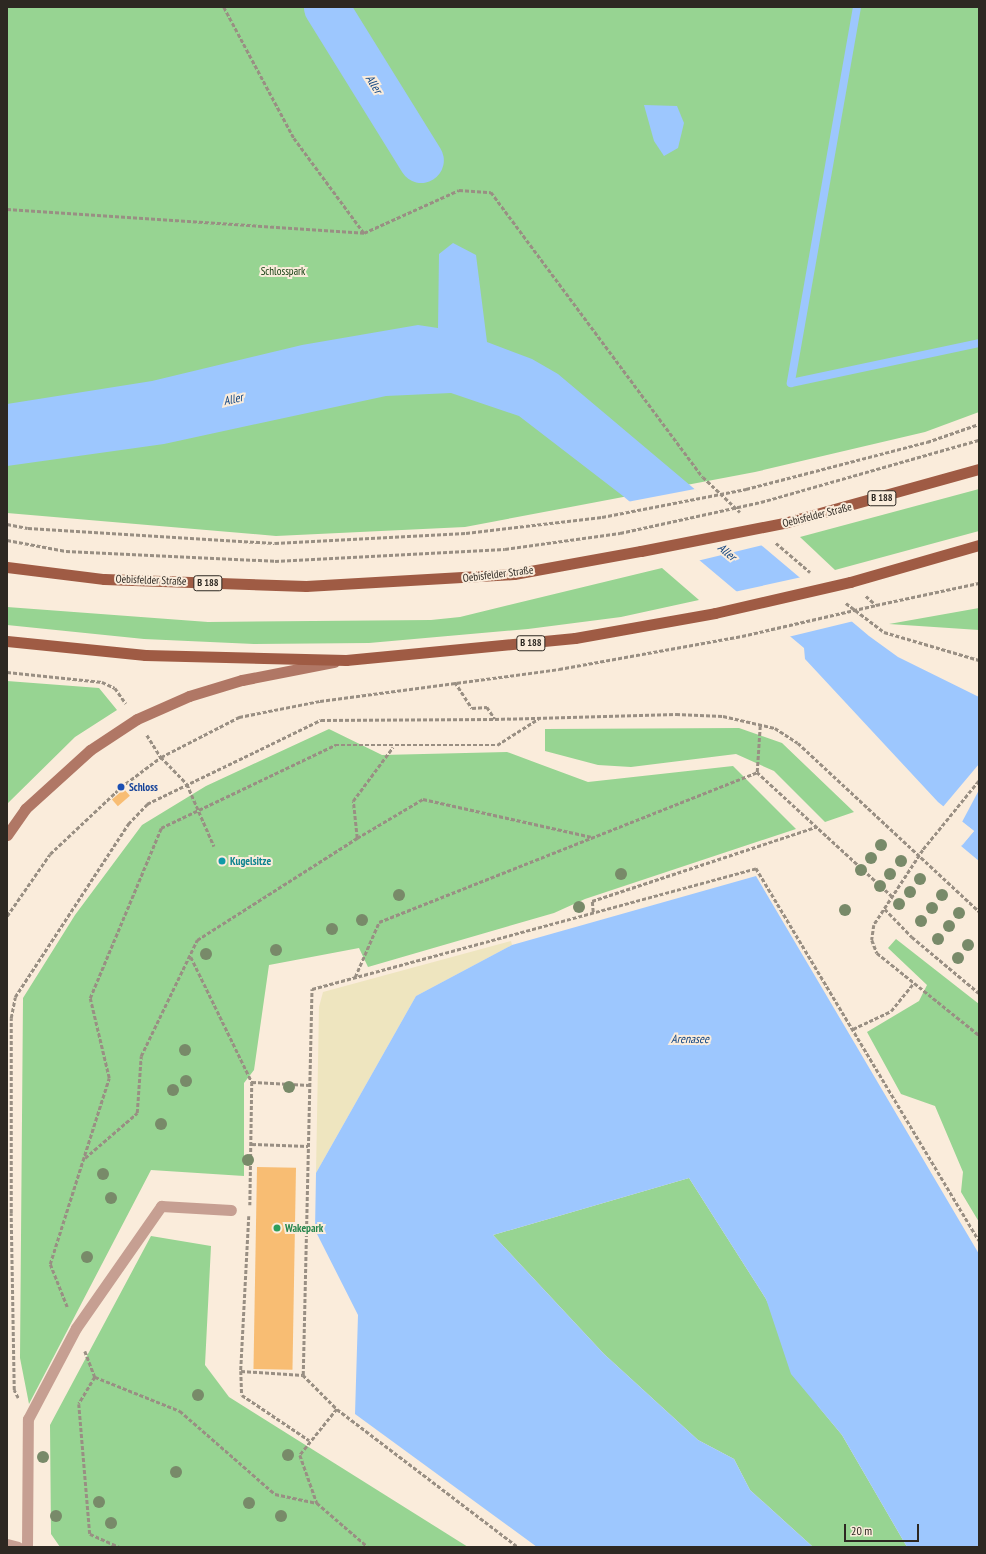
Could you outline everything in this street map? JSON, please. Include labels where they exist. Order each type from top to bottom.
[{"type":"main road","name":"Oebisfelder Straße","points":[[7,567],[104,578],[306,586],[514,574],[784,523],[979,469]]},
{"type":"main road","name":"B 188","points":[[7,641],[145,655],[346,660],[575,638],[715,613],[850,582],[979,545]]},
{"type":"main road","points":[[7,835],[24,809],[90,750],[137,719],[189,696],[242,680],[346,660]]},
{"type":"lane","points":[[27,1547],[28,1419],[76,1328],[161,1206],[231,1210]]},
{"type":"lane","points":[[7,1544],[18,1547]]},
{"type":"path","points":[[224,7],[294,138],[364,233]]},
{"type":"path","points":[[7,209],[364,233],[459,190],[491,192],[704,477],[743,515]]},
{"type":"path","points":[[7,524],[28,528],[275,543],[466,533],[602,518],[746,489],[927,442],[979,424]]},
{"type":"path","points":[[7,540],[66,551],[275,560],[505,549],[620,532],[761,502],[979,440]]},
{"type":"path","points":[[773,541],[816,577]]},
{"type":"path","points":[[850,582],[876,605]]},
{"type":"path","points":[[7,916],[50,854],[121,788],[161,757],[239,717],[455,682],[559,669],[742,636],[979,583]]},
{"type":"path","points":[[840,598],[884,632],[979,660]]},
{"type":"path","points":[[7,672],[102,682],[115,688],[161,757],[187,784],[197,811],[214,846]]},
{"type":"path","points":[[455,682],[472,708],[487,707],[495,719]]},
{"type":"path","points":[[28,1419],[14,1390],[11,1018],[15,997],[128,824],[147,804],[321,720],[538,719],[676,714],[723,716],[760,726],[776,728],[798,743],[979,911]]},
{"type":"path","points":[[368,1547],[317,1503],[275,1494],[180,1412],[95,1377],[50,1264],[109,1078],[90,998],[161,828],[335,745],[497,745],[538,719]]},
{"type":"path","points":[[757,772],[760,726]]},
{"type":"path","points":[[357,838],[353,801],[393,746]]},
{"type":"path","points":[[757,772],[893,897]]},
{"type":"path","points":[[355,977],[379,922],[757,772]]},
{"type":"path","points":[[979,781],[919,856],[874,925],[872,940],[877,953],[979,1035]]},
{"type":"path","points":[[84,1158],[137,1113],[141,1056],[191,957],[197,940],[357,838],[423,799],[591,837]]},
{"type":"path","points":[[593,912],[592,901],[816,827]]},
{"type":"path","points":[[304,1375],[312,989],[756,868],[979,1240]]},
{"type":"path","points":[[885,909],[912,937],[979,993]]},
{"type":"path","points":[[191,957],[252,1082],[252,1144],[241,1371],[242,1395],[309,1440]]},
{"type":"path","points":[[853,1029],[891,1012],[914,983]]},
{"type":"path","points":[[252,1082],[309,1085]]},
{"type":"path","points":[[252,1144],[308,1146]]},
{"type":"path","points":[[241,1371],[304,1375],[337,1408],[518,1547]]},
{"type":"path","points":[[95,1377],[79,1404],[90,1534],[119,1547]]},
{"type":"path","points":[[317,1503],[300,1454],[309,1440],[337,1408]]},
{"type":"green space","name":"Schlosspark","points":[[7,7],[979,7],[979,412],[925,432],[755,472],[465,527],[276,536],[7,513]]},
{"type":"green space","points":[[979,489],[979,531],[835,570],[800,537]]},
{"type":"green space","points":[[662,568],[699,600],[621,617],[528,629],[369,643],[254,644],[144,639],[7,625],[7,607],[208,622],[431,620],[460,617]]},
{"type":"green space","points":[[979,608],[979,630],[889,624]]},
{"type":"green space","points":[[7,681],[99,688],[117,710],[75,737],[7,804]]},
{"type":"green space","points":[[739,728],[782,743],[854,812],[825,822],[774,771],[736,754],[631,767],[598,765],[545,751],[545,729]]},
{"type":"green space","points":[[329,729],[382,755],[507,752],[588,782],[733,766],[796,829],[585,899],[554,913],[368,967],[359,948],[269,965],[254,1070],[244,1083],[244,1176],[151,1170],[29,1404],[20,1358],[23,998],[75,915],[142,825],[206,786]]},
{"type":"green space","points":[[896,939],[979,1004],[979,1222],[961,1192],[963,1172],[935,1106],[901,1094],[867,1032],[919,1001],[927,985],[888,948]]},
{"type":"green space","points":[[689,1178],[766,1299],[818,1406],[842,1435],[907,1547],[813,1547],[750,1490],[734,1459],[698,1440],[604,1354],[493,1235]]},
{"type":"green space","points":[[151,1236],[211,1246],[205,1365],[229,1397],[468,1547],[60,1547],[51,1534],[50,1425]]},
{"type":"sand","points":[[511,941],[512,945],[416,996],[316,1173],[319,1007],[323,992]]},
{"type":"water","points":[[644,105],[677,106],[684,123],[678,148],[664,156],[654,141]]},
{"type":"water","points":[[453,243],[476,255],[487,342],[532,359],[558,374],[869,636],[898,657],[979,697],[979,861],[961,846],[974,831],[938,802],[805,659],[804,648],[623,496],[519,416],[451,393],[386,396],[164,444],[7,466],[7,404],[152,381],[302,345],[418,325],[438,328],[439,254]]},
{"type":"water","name":"Arenasee","points":[[756,876],[979,1254],[979,1547],[907,1547],[842,1435],[791,1374],[766,1299],[689,1178],[493,1235],[604,1354],[698,1440],[734,1459],[750,1490],[813,1547],[537,1547],[355,1414],[358,1315],[315,1230],[316,1173],[416,996],[512,945]]},
{"type":"pier","points":[[695,489],[763,545],[697,561],[627,502]]},
{"type":"pier","points":[[802,577],[854,621],[788,637],[734,592]]},
{"type":"pier","points":[[979,764],[979,790],[962,822],[974,831],[960,848],[971,831],[942,808]]},
{"type":"building","points":[[124,789],[130,796],[118,806],[112,799]]},
{"type":"building","points":[[257,1167],[296,1168],[292,1370],[253,1369]]},
{"type":"waterway","name":"Aller","points":[[326,7],[421,160]]},
{"type":"waterway","points":[[857,7],[791,383],[979,343]]},
{"type":"place","name":"Schloss","points":[[121,787]]},
{"type":"place","name":"Kugelsitze","points":[[222,861]]},
{"type":"place","name":"Wakepark","points":[[277,1228]]}]
